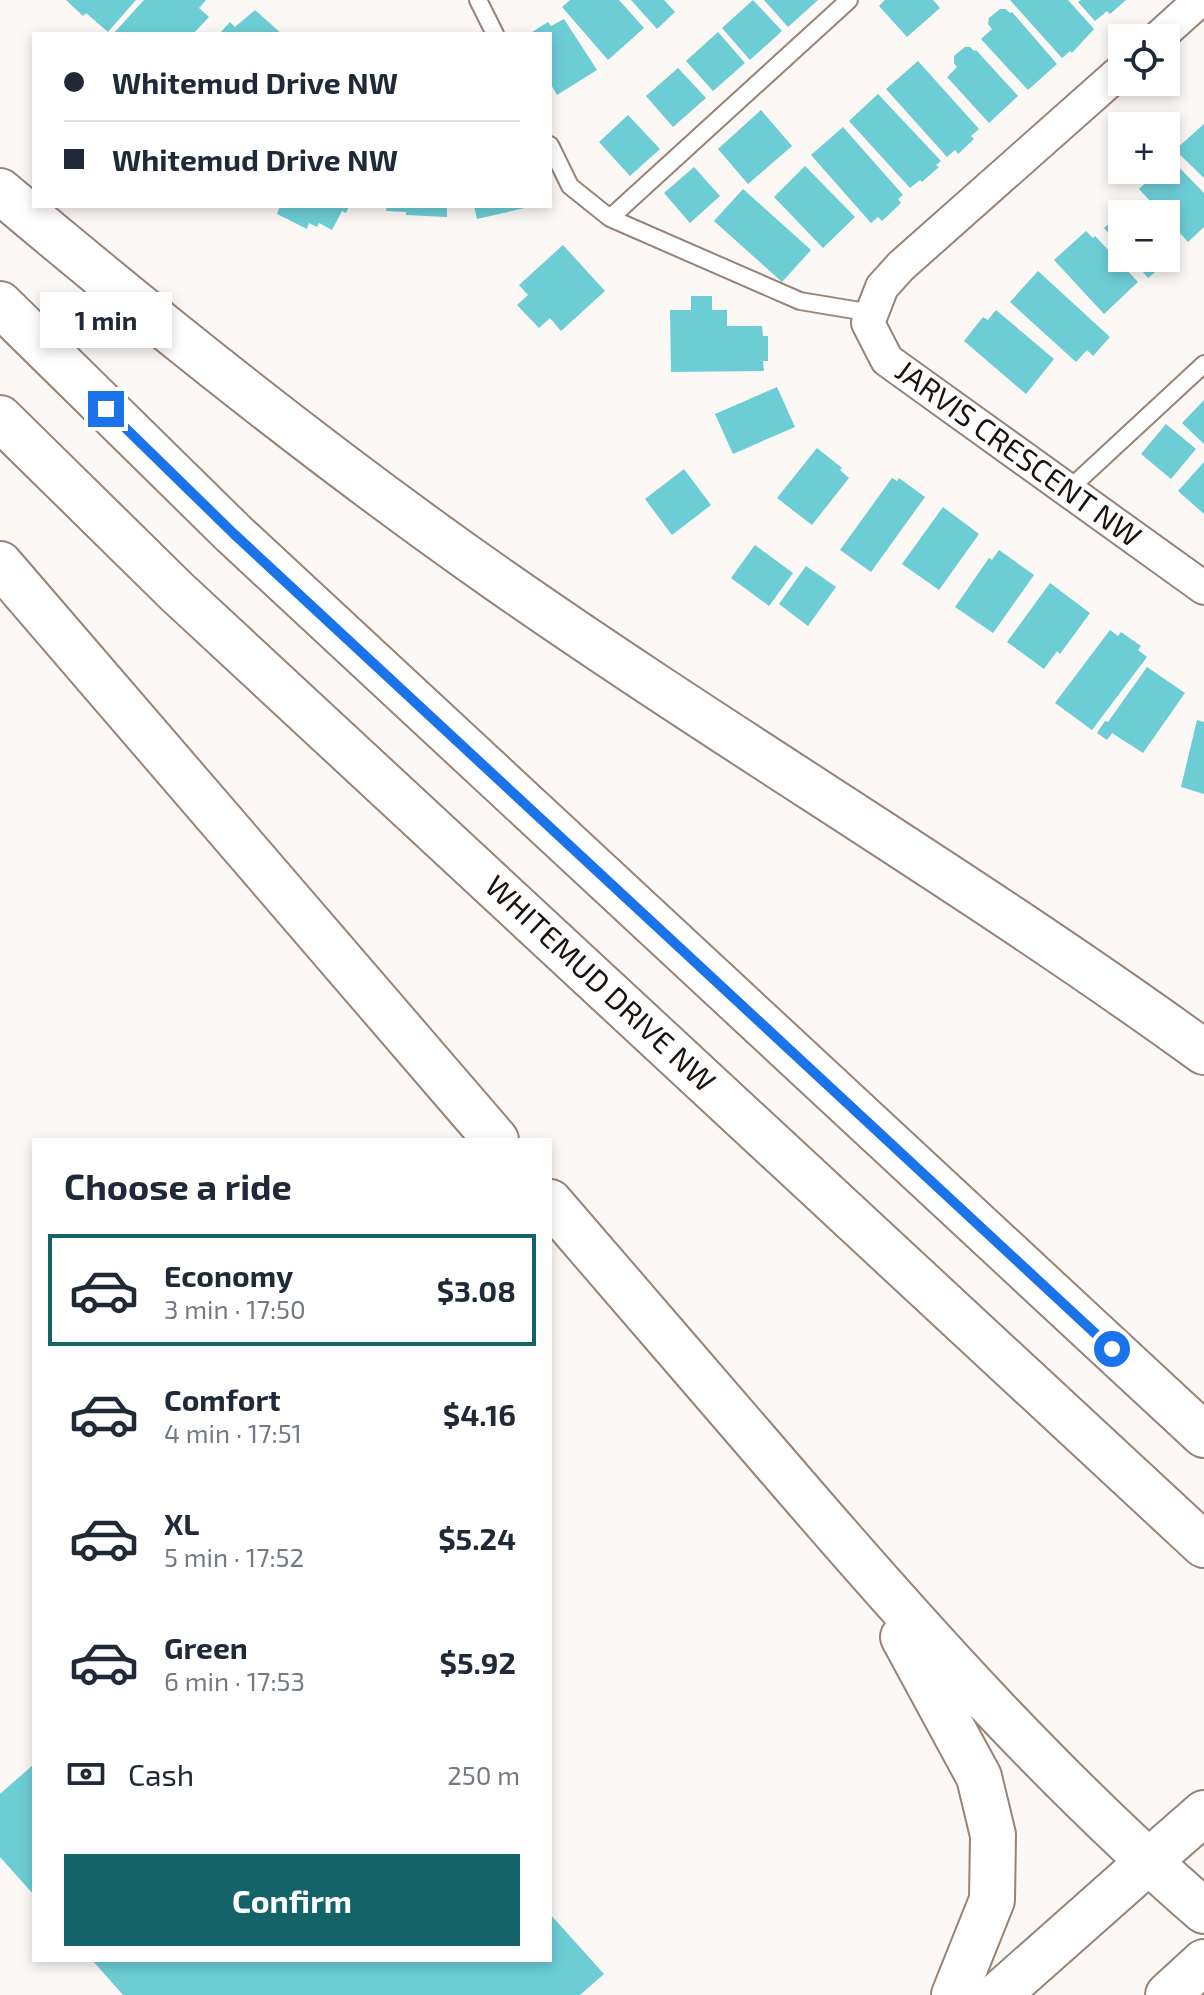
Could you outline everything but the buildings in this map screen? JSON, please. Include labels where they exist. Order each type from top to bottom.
[{"type":"main road","points":[[0,191],[311,444],[486,571],[1194,1043]]},
{"type":"main road","points":[[0,304],[234,534],[1204,1435]]},
{"type":"main road","name":"WHITEMUD DRIVE NW","points":[[0,418],[177,592],[1204,1545]]},
{"type":"main road","points":[[0,564],[494,1138]]},
{"type":"main road","points":[[552,1204],[980,1695],[1148,1862],[1204,1911]]},
{"type":"main road","points":[[863,1564],[979,1777],[993,1835],[992,1900],[954,1995]]},
{"type":"main road","points":[[998,1995],[1204,1813]]},
{"type":"main road","points":[[1168,1995],[1204,1962]]},
{"type":"street","points":[[1173,24],[1200,0]]},
{"type":"street","points":[[872,313],[882,287],[901,266],[1108,82]]},
{"type":"street","name":"JARVIS CRESCENT NW","points":[[872,313],[868,323],[887,360],[1204,588]]},
{"type":"lane","points":[[478,0],[494,32]]},
{"type":"lane","points":[[610,218],[849,0]]},
{"type":"lane","points":[[552,149],[570,186],[610,218],[800,301],[872,313]]},
{"type":"lane","points":[[1067,491],[1204,364]]},
{"type":"route","points":[[106,409],[234,534],[1112,1349]]}]
